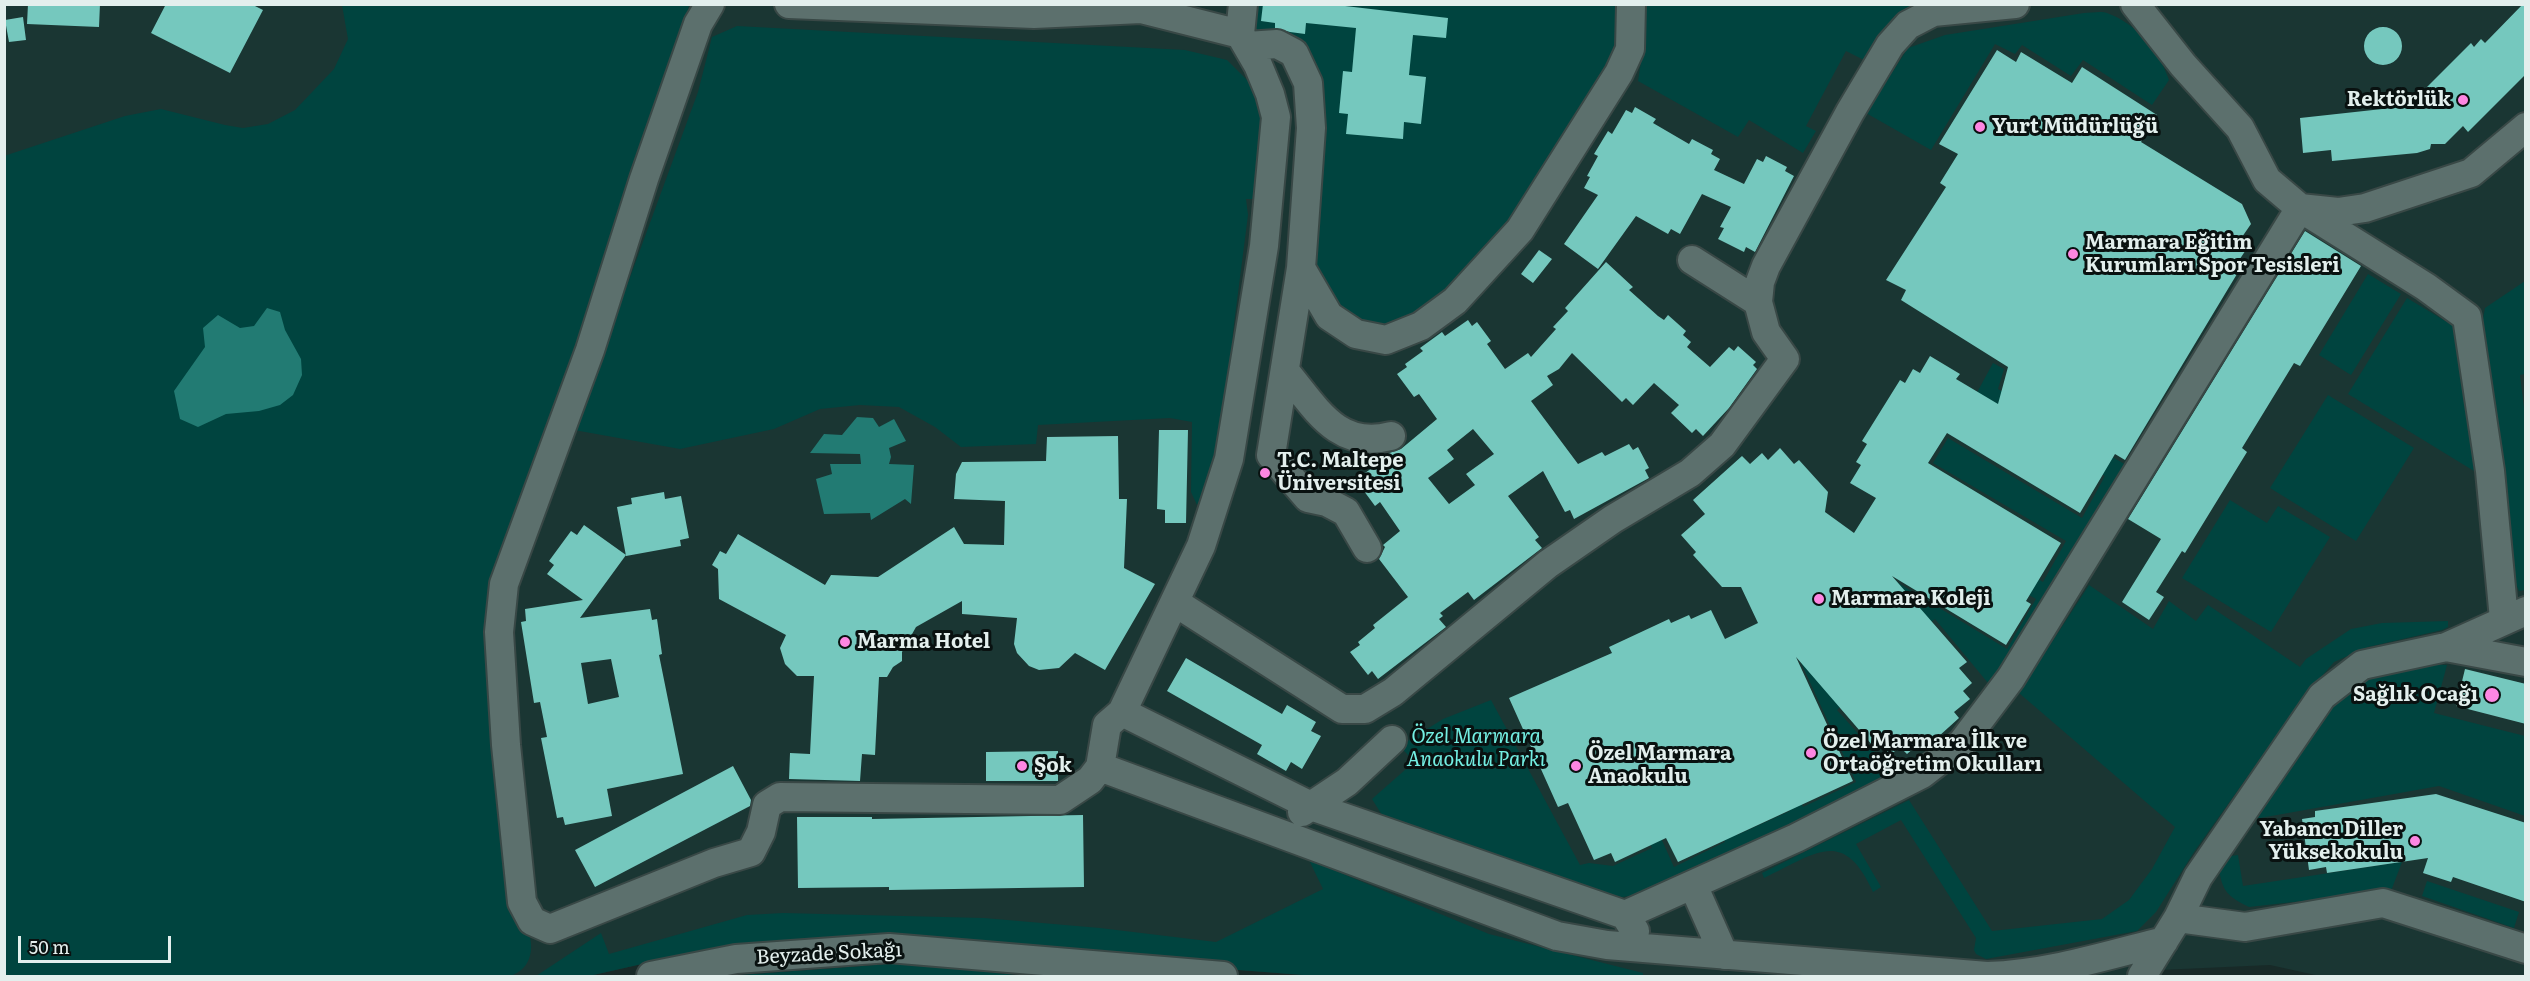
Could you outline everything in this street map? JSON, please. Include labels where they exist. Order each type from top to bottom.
[{"type":"street","points":[[710,4],[698,24],[644,179],[590,350],[504,584],[499,632],[506,746],[522,902],[532,921],[550,929],[714,863],[752,852],[761,832],[767,805],[780,797],[1060,800],[1090,780],[1100,767],[1107,725],[1122,712],[1176,603],[1217,504],[1229,459],[1264,246],[1276,117],[1270,94],[1244,40],[1243,4]]},
{"type":"street","points":[[789,4],[1034,14],[1148,7],[1244,40],[1277,44],[1294,53],[1308,82],[1311,128],[1301,268],[1271,455],[1308,498],[1327,502],[1346,512],[1367,548]]},
{"type":"street","points":[[1301,268],[1329,315],[1356,334],[1386,340],[1421,326],[1455,301],[1520,230],[1619,73],[1630,49],[1630,4]]},
{"type":"street","points":[[1176,603],[1342,709],[1365,709],[1393,692],[1548,564],[1613,519],[1690,473],[1722,445],[1785,359],[1766,332],[1758,302],[1766,266],[1850,111],[1890,45],[1908,25],[1933,12],[2015,4]]},
{"type":"street","points":[[2135,4],[2183,65],[2240,128],[2267,180],[2300,208],[2426,287],[2468,317],[2490,471],[2515,615],[2446,647],[2362,665],[2322,696],[2198,877],[2171,930],[2142,976]]},
{"type":"street","points":[[2300,208],[2338,212],[2365,208],[2471,173],[2526,127]]},
{"type":"street","points":[[1625,915],[1796,838],[1922,774],[1962,743],[1982,721],[2011,678],[2300,208]]},
{"type":"street","points":[[1692,260],[1758,302]]},
{"type":"street","points":[[1285,371],[1319,412],[1341,432],[1359,440],[1374,440],[1391,436]]},
{"type":"street","points":[[2446,647],[2526,662]]},
{"type":"street","points":[[1122,712],[1311,806],[1625,915],[1646,949]]},
{"type":"street","points":[[1273,831],[1347,782],[1392,740]]},
{"type":"street","points":[[1100,767],[1557,936],[1646,949],[1987,976],[2015,975],[2061,968],[2171,930],[2245,927],[2383,903],[2526,950]]},
{"type":"street","points":[[1693,885],[1724,955]]},
{"type":"street","name":"Beyzade Sokağı","points":[[651,976],[736,959],[889,948],[1223,976]]},
{"type":"shaded area","name":"T.C. Maltepe Üniversitesi","points":[[5,5],[2525,5],[2525,976],[2320,976],[2270,965],[2160,970],[2120,976],[1316,976],[1057,956],[664,959],[589,976],[5,976]]},
{"type":"shaded area","points":[[267,308],[280,312],[285,330],[301,359],[302,375],[293,395],[280,405],[259,411],[226,414],[198,427],[180,419],[174,391],[205,347],[203,328],[218,315],[240,328],[254,326]]},
{"type":"shaded area","points":[[857,417],[873,418],[879,427],[894,419],[906,441],[889,448],[891,457],[889,464],[914,465],[911,504],[905,499],[871,520],[870,513],[824,514],[816,479],[832,474],[830,464],[861,464],[860,454],[810,453],[824,434],[842,435]]},
{"type":"green space","points":[[1249,4],[1618,5],[1621,40],[1607,74],[1506,223],[1462,276],[1420,311],[1378,328],[1344,318],[1309,254],[1321,93],[1253,32]]},
{"type":"green space","points":[[342,5],[689,5],[684,37],[539,464],[490,585],[525,925],[531,940],[528,962],[518,973],[510,976],[5,976],[4,156],[125,116],[161,109],[243,128],[268,124],[295,110],[334,69],[348,39]]},
{"type":"green space","points":[[1636,5],[1915,5],[1892,19],[1866,61],[1846,51],[1806,126],[1816,131],[1803,153],[1749,120],[1738,137],[1638,81],[1643,49]]},
{"type":"green space","points":[[2105,12],[2118,18],[2137,31],[2153,49],[2169,80],[2152,105],[2083,60],[2071,76],[2022,45],[2015,54],[1995,44],[1931,150],[1866,113],[1908,48],[1945,35],[2084,13]]},
{"type":"green space","points":[[737,26],[1185,50],[1227,60],[1256,89],[1262,131],[1254,199],[1246,199],[1248,215],[1233,332],[1228,408],[1217,464],[1197,505],[1191,492],[1192,422],[1170,418],[1038,425],[1036,444],[961,447],[935,427],[899,407],[860,405],[820,409],[774,429],[680,449],[574,430],[698,92],[712,37]]},
{"type":"green space","points":[[2368,274],[2401,294],[2351,375],[2319,355]]},
{"type":"green space","points":[[2525,281],[2525,374],[2520,375],[2526,424],[2525,590],[2519,591],[2513,578],[2482,324],[2485,308]]},
{"type":"green space","points":[[2407,298],[2457,328],[2474,471],[2348,394]]},
{"type":"green space","points":[[1993,363],[2004,369],[1998,389],[2126,465],[1993,689],[1935,619],[1930,623],[1880,572],[2007,649],[2036,599],[1902,522],[1911,505],[2043,582],[2066,541],[1933,463],[1948,438],[2082,518],[2105,476],[1974,398]]},
{"type":"green space","points":[[2328,395],[2414,448],[2356,541],[2270,488]]},
{"type":"green space","points":[[2230,500],[2267,523],[2278,506],[2330,537],[2271,632],[2182,578]]},
{"type":"green space","points":[[2089,585],[2153,629],[2169,601],[2196,621],[2208,605],[2300,667],[2306,659],[2351,629],[2382,623],[2448,621],[2448,627],[2368,647],[2334,662],[2304,697],[2194,852],[2156,912],[2137,931],[1986,959],[1976,954],[1974,950],[1976,938],[1901,820],[1856,844],[1881,887],[1873,892],[1862,871],[1839,852],[1826,851],[1813,854],[1764,878],[1762,873],[1909,800],[1992,931],[2102,919],[2129,900],[2152,869],[2175,827],[2019,693]]},
{"type":"green space","name":"Özel Marmara Anaokulu Parkı","points":[[1791,641],[1844,703],[1837,710],[1896,776],[1649,893],[1622,897],[1588,890],[1382,815],[1372,799],[1414,762],[1400,746],[1443,719],[1491,700],[1580,865],[1589,863],[1613,866],[1652,848],[1602,739],[1610,725],[1674,867],[1725,842],[1667,713],[1677,709],[1737,835],[1790,811],[1729,677],[1740,672],[1803,807],[1856,782]]},
{"type":"green space","points":[[2413,664],[2447,665],[2434,713],[2525,736],[2525,816],[2439,786],[2249,820],[2344,692],[2374,672]]},
{"type":"green space","points":[[2238,855],[2243,886],[2402,862],[2391,891],[2249,907],[2228,893],[2220,876],[2217,858]]},
{"type":"green space","points":[[1309,860],[1489,934],[1643,973],[1643,976],[1316,976],[1057,956],[664,959],[589,976],[536,976],[601,933],[609,954],[747,915],[783,913],[984,918],[1100,928],[1216,942],[1323,889]]},
{"type":"green space","points":[[2427,881],[2519,912],[2514,928],[2422,896]]},
{"type":"green space","points":[[902,963],[1025,976],[727,976]]},
{"type":"building","points":[[28,4],[100,4],[99,27],[27,24]]},
{"type":"building","points":[[166,4],[251,4],[263,10],[230,73],[151,33]]},
{"type":"building","points":[[1263,4],[1328,4],[1448,18],[1446,38],[1413,35],[1409,75],[1426,77],[1421,124],[1404,122],[1403,139],[1346,134],[1348,114],[1339,113],[1343,71],[1352,72],[1356,28],[1306,23],[1305,34],[1290,32],[1275,28],[1275,23],[1261,21]]},
{"type":"building","name":"Rektörlük","points":[[2523,4],[2526,4],[2526,74],[2468,132],[2463,126],[2445,144],[2431,144],[2430,149],[2417,153],[2332,161],[2331,150],[2303,153],[2300,118],[2437,103],[2425,89],[2471,43],[2474,47],[2481,39],[2485,43]]},
{"type":"building","points":[[23,17],[26,40],[9,42],[5,20]]},
{"type":"building","points":[[2383,27],[2390,28],[2396,33],[2401,39],[2401,53],[2396,59],[2390,64],[2383,65],[2376,64],[2370,59],[2365,53],[2364,46],[2365,39],[2370,33],[2376,28]]},
{"type":"building","points":[[1997,50],[2016,62],[2021,52],[2072,83],[2082,67],[2157,115],[2141,142],[2242,204],[2251,224],[2242,237],[2251,242],[2236,265],[2240,269],[2125,460],[2115,454],[2080,513],[1947,433],[1928,463],[2061,543],[2026,601],[2031,604],[2006,645],[1892,576],[1967,662],[1959,668],[1972,683],[1963,691],[1970,699],[1954,712],[1959,718],[1928,746],[1923,740],[1907,754],[1900,747],[1890,755],[1878,741],[1873,746],[1796,657],[1853,781],[1678,862],[1666,838],[1615,862],[1611,853],[1594,860],[1568,803],[1558,807],[1509,698],[1612,653],[1609,647],[1669,619],[1671,623],[1689,615],[1691,619],[1711,610],[1725,639],[1758,623],[1741,587],[1722,587],[1693,555],[1696,552],[1681,535],[1705,514],[1693,500],[1742,456],[1750,464],[1762,453],[1768,460],[1780,448],[1794,464],[1799,460],[1828,492],[1825,512],[1854,533],[1876,498],[1850,483],[1861,465],[1856,462],[1867,444],[1862,441],[1900,380],[1905,383],[1913,369],[1920,373],[1930,356],[1960,374],[1956,379],[1998,404],[2008,367],[1901,300],[1906,290],[1886,280],[1946,187],[1940,183],[1958,154],[1939,144]]},
{"type":"building","points":[[1635,107],[1656,119],[1653,123],[1689,144],[1692,139],[1713,150],[1711,154],[1720,159],[1714,170],[1744,184],[1757,159],[1763,162],[1766,156],[1787,167],[1785,171],[1794,176],[1755,252],[1746,247],[1744,252],[1718,239],[1724,228],[1720,227],[1731,207],[1702,194],[1680,234],[1671,229],[1668,234],[1636,216],[1598,269],[1564,244],[1598,195],[1584,188],[1590,177],[1587,176],[1598,156],[1594,154],[1608,131],[1612,134],[1626,110],[1632,113]]},
{"type":"building","points":[[2305,231],[2361,266],[2300,366],[2294,363],[2242,448],[2247,452],[2185,553],[2182,551],[2156,592],[2164,597],[2149,620],[2122,602],[2161,539],[2128,519]]},
{"type":"building","points":[[1539,250],[1552,259],[1533,283],[1521,274]]},
{"type":"building","points":[[1606,262],[1633,287],[1629,290],[1658,316],[1664,320],[1668,315],[1686,331],[1683,335],[1691,342],[1687,347],[1710,367],[1729,347],[1734,351],[1738,346],[1756,362],[1753,365],[1757,369],[1729,408],[1703,436],[1696,429],[1692,433],[1671,413],[1679,405],[1654,383],[1633,405],[1626,398],[1622,402],[1572,353],[1559,369],[1547,376],[1553,385],[1531,401],[1578,464],[1602,452],[1605,456],[1629,444],[1633,450],[1638,447],[1649,468],[1645,470],[1649,478],[1574,519],[1570,510],[1565,512],[1543,471],[1508,496],[1539,537],[1535,540],[1542,548],[1474,600],[1468,592],[1440,613],[1443,616],[1439,619],[1446,627],[1378,679],[1372,671],[1368,675],[1350,652],[1360,645],[1358,642],[1375,628],[1373,625],[1408,597],[1379,559],[1385,547],[1383,545],[1400,531],[1380,502],[1375,506],[1358,483],[1367,476],[1365,473],[1383,460],[1380,456],[1401,449],[1437,419],[1419,394],[1414,397],[1397,374],[1407,367],[1405,364],[1423,351],[1420,348],[1442,332],[1445,336],[1468,320],[1472,326],[1477,322],[1491,341],[1487,344],[1505,369],[1528,353],[1531,357],[1556,329],[1553,327],[1568,311],[1565,308]],"holes":[[[1473,429],[1494,454],[1466,474],[1475,485],[1449,504],[1428,478],[1454,459],[1447,450]]]},
{"type":"building","points":[[1159,430],[1188,430],[1186,523],[1165,523],[1165,510],[1157,509]]},
{"type":"building","points":[[1118,436],[1119,499],[1127,499],[1124,568],[1155,584],[1105,670],[1075,653],[1059,668],[1039,670],[1029,666],[1017,653],[1014,644],[1017,618],[962,614],[962,601],[916,627],[902,652],[902,661],[893,667],[887,677],[879,677],[875,755],[862,754],[860,781],[789,779],[790,753],[810,754],[814,676],[797,676],[785,664],[780,648],[786,635],[719,599],[718,569],[712,565],[720,551],[726,554],[738,534],[825,585],[831,575],[878,577],[954,527],[964,544],[1004,545],[1005,501],[954,499],[956,474],[962,462],[1046,461],[1047,437]]},
{"type":"building","points":[[664,492],[665,499],[681,496],[689,538],[680,540],[681,546],[626,556],[617,507],[632,504],[631,498]]},
{"type":"building","points":[[584,525],[626,555],[580,618],[650,609],[652,620],[657,619],[662,654],[659,655],[683,774],[607,789],[612,816],[565,825],[563,817],[557,818],[541,738],[547,737],[540,702],[534,703],[521,622],[526,621],[525,609],[583,600],[547,574],[554,565],[549,561],[571,531],[577,535]],"holes":[[[611,659],[619,697],[588,704],[581,663]]]},
{"type":"building","points":[[1186,658],[1282,714],[1287,705],[1316,722],[1311,731],[1321,736],[1302,769],[1291,762],[1286,771],[1257,754],[1262,745],[1167,691]]},
{"type":"building","name":"Sağlık Ocağı","points":[[2465,669],[2526,684],[2526,724],[2456,706]]},
{"type":"building","points":[[1058,751],[1058,781],[986,781],[986,752]]},
{"type":"building","points":[[733,766],[751,800],[750,806],[595,887],[575,850]]},
{"type":"building","name":"Yabancı Diller Yüksekokulu","points":[[2436,794],[2526,823],[2526,902],[2453,877],[2451,882],[2423,873],[2428,858],[2327,873],[2326,867],[2309,870],[2302,819],[2315,817],[2315,811]]},
{"type":"building","points":[[1083,815],[1084,887],[889,890],[889,887],[798,888],[797,817],[872,817],[872,819]]},
{"type":"place","name":"Rektörlük","points":[[2463,100]]},
{"type":"place","name":"Yurt Müdürlüğü","points":[[1980,127]]},
{"type":"place","name":"Marmara Eğitim Kurumları Spor Tesisleri","points":[[2073,254]]},
{"type":"place","name":"T.C. Maltepe Üniversitesi","points":[[1265,473]]},
{"type":"place","name":"Marmara Koleji","points":[[1819,599]]},
{"type":"place","name":"Marma Hotel","points":[[845,642]]},
{"type":"place","name":"Sağlık Ocağı","points":[[2492,695]]},
{"type":"place","name":"Özel Marmara İlk ve Ortaöğretim Okulları","points":[[1811,753]]},
{"type":"place","name":"Şok","points":[[1022,766]]},
{"type":"place","name":"Özel Marmara Anaokulu","points":[[1576,766]]},
{"type":"place","name":"Yabancı Diller Yüksekokulu","points":[[2415,841]]}]
